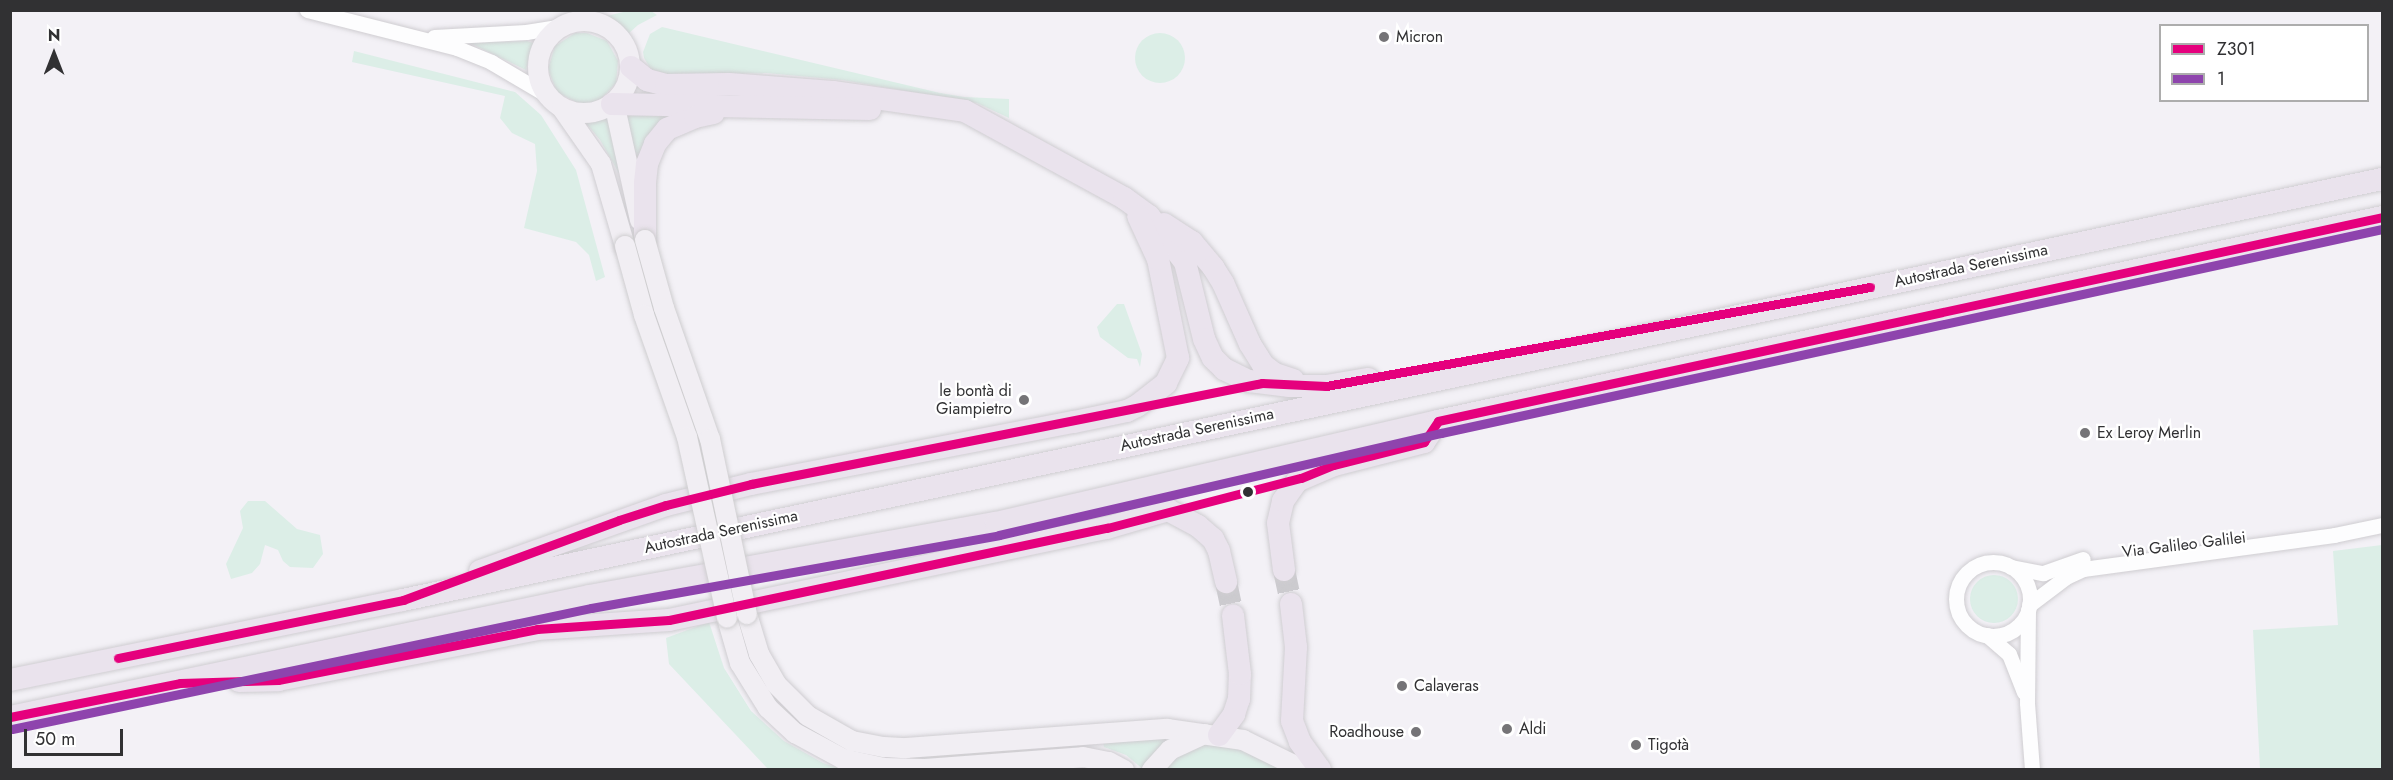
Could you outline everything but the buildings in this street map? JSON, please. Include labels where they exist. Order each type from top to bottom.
[{"type":"highway","points":[[631,67],[639,75],[661,84],[767,86],[950,107],[965,111],[1013,135],[1124,198],[1184,237],[1202,252],[1224,283],[1250,344],[1269,370],[1285,378],[1326,386]]},
{"type":"highway","points":[[614,104],[950,107]]},
{"type":"highway","points":[[635,243],[643,205],[647,164],[660,136],[667,129],[695,117],[753,107]]},
{"type":"highway","name":"Autostrada Serenissima","points":[[10,680],[403,600],[2382,179]]},
{"type":"highway","points":[[403,600],[666,505],[751,484],[1127,411],[1146,401],[1172,374],[1178,358],[1178,347],[1158,259],[1145,227],[1124,198]]},
{"type":"highway","points":[[1149,216],[1185,262],[1204,339],[1217,362],[1234,375],[1249,381],[1290,386],[1326,386],[1810,299]]},
{"type":"highway","points":[[10,717],[589,596],[996,523],[1438,421],[2382,217]]},
{"type":"highway","points":[[1284,570],[1278,523],[1284,501],[1297,481],[1310,473],[1334,465],[1424,442],[1438,421]]},
{"type":"highway","points":[[180,683],[278,680],[537,629],[669,620],[1095,530],[1168,510],[1198,526],[1213,539],[1219,551],[1226,582]]},
{"type":"highway","points":[[1291,604],[1296,647],[1292,722],[1300,742],[1320,770]]},
{"type":"highway","points":[[1213,734],[1234,714],[1239,699],[1240,674],[1233,615]]},
{"type":"main road","points":[[555,102],[584,114],[601,111],[614,104],[626,87],[631,67],[624,43],[604,26],[582,21],[562,27],[547,40],[539,58],[539,78],[555,102],[601,164],[664,309],[712,448],[747,615],[759,654],[781,690],[808,716],[852,741],[884,747],[906,748],[1076,737],[1154,729],[1213,734],[1251,744],[1304,770]]},
{"type":"main road","points":[[614,104],[644,315],[687,438],[727,618],[740,663],[768,708],[795,733],[843,759],[884,768],[925,769],[1083,757],[1109,762],[1124,770]]},
{"type":"main road","points":[[1152,770],[1170,750],[1213,734]]},
{"type":"street","points":[[307,10],[417,36],[491,62],[555,102]]},
{"type":"street","points":[[417,36],[526,32],[562,27]]},
{"type":"street","name":"Via Galileo Galilei","points":[[2028,608],[2066,577],[2084,569],[2334,536],[2359,528],[2382,525]]},
{"type":"street","name":"Via Galileo Galilei","points":[[2011,567],[2043,573],[2098,557],[2333,526],[2359,528]]},
{"type":"street","points":[[2028,703],[2009,654],[1986,635],[1970,628],[1959,615],[1956,604],[1960,582],[1967,573],[1983,564],[1993,562],[2011,567],[2027,586],[2028,703],[2032,770]]},
{"type":"street","points":[[1986,635],[2007,633],[2023,620],[2028,608]]},
{"type":"shaded area","points":[[627,11],[651,11],[657,15],[638,25],[628,34],[607,16]]},
{"type":"shaded area","points":[[662,27],[940,93],[964,97],[1009,99],[1009,118],[977,103],[842,80],[766,73],[667,75],[652,71],[643,52],[650,34]]},
{"type":"shaded area","points":[[575,33],[587,33],[607,41],[618,61],[616,83],[601,99],[590,103],[578,103],[557,92],[548,69],[555,46]]},
{"type":"shaded area","points":[[1160,33],[1178,40],[1185,58],[1178,76],[1160,83],[1142,76],[1135,58],[1142,40]]},
{"type":"shaded area","points":[[527,41],[533,43],[526,70],[470,43]]},
{"type":"shaded area","points":[[354,51],[515,92],[541,115],[576,170],[605,277],[596,281],[589,255],[576,242],[524,228],[537,171],[535,144],[512,133],[500,118],[505,96],[352,62]]},
{"type":"shaded area","points":[[623,112],[682,112],[636,172]]},
{"type":"shaded area","points":[[610,117],[624,182],[600,140],[586,123]]},
{"type":"shaded area","points":[[1117,304],[1124,304],[1142,354],[1140,367],[1137,359],[1128,358],[1100,337],[1097,327]]},
{"type":"shaded area","points":[[248,501],[265,501],[297,529],[320,535],[323,554],[313,568],[290,567],[283,561],[278,550],[265,545],[260,564],[252,573],[231,579],[226,564],[243,528],[240,511]]},
{"type":"shaded area","points":[[2382,545],[2382,769],[2260,769],[2253,630],[2338,625],[2333,551]]},
{"type":"shaded area","points":[[1989,575],[1999,575],[2011,582],[2018,594],[2018,604],[2011,616],[1999,623],[1989,623],[1974,612],[1970,604],[1970,594],[1981,579]]},
{"type":"shaded area","points":[[709,622],[724,668],[751,711],[784,741],[823,763],[841,769],[768,769],[669,664],[666,638]]},
{"type":"shaded area","points":[[1145,735],[1170,739],[1144,770],[1126,755],[1104,747],[1103,740]]},
{"type":"shaded area","points":[[1201,744],[1231,746],[1290,770],[1164,770],[1182,751]]},
{"type":"tunnel","points":[[1284,570],[1291,604]]},
{"type":"tunnel","points":[[1226,582],[1233,615]]},
{"type":"transit line","name":"Z301","points":[[10,717],[180,683],[278,680],[537,629],[669,620],[1107,528],[1301,478],[1334,465],[1424,442],[1438,421],[2382,217]]},
{"type":"transit line","name":"1","points":[[12,729],[591,608],[999,535],[1441,433],[2382,229]]},
{"type":"transit line","name":"Z301","points":[[118,658],[403,600],[619,520],[666,505],[751,484],[1262,383],[1326,386],[1870,287]]},
{"type":"place","name":"Micron","points":[[1384,37]]},
{"type":"place","name":"le bontà di Giampietro","points":[[1024,400]]},
{"type":"place","name":"Ex Leroy Merlin","points":[[2085,433]]},
{"type":"place","name":"Calaveras","points":[[1402,686]]},
{"type":"place","name":"Aldi","points":[[1507,729]]},
{"type":"place","name":"Roadhouse","points":[[1416,732]]},
{"type":"place","name":"Tigotà","points":[[1636,745]]}]
